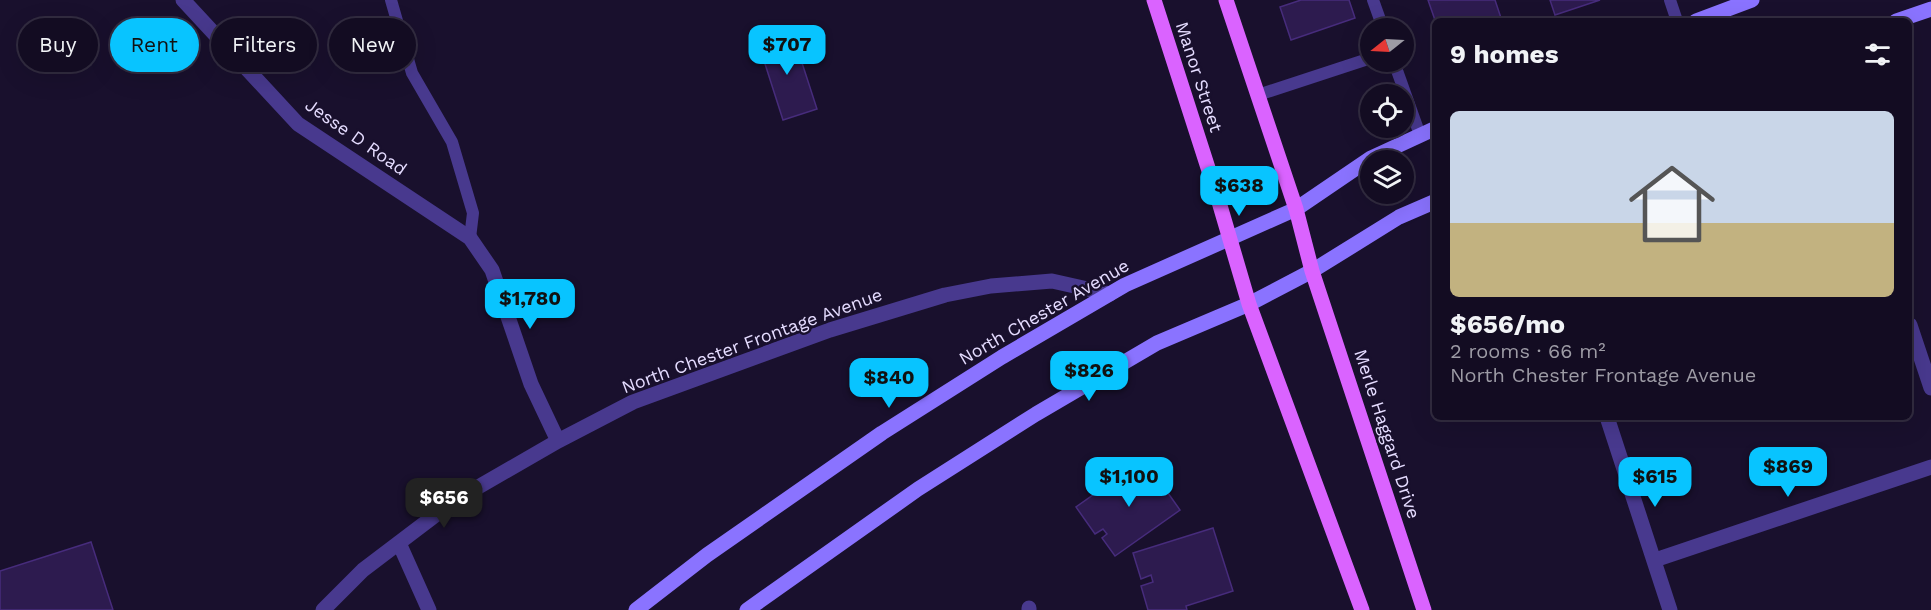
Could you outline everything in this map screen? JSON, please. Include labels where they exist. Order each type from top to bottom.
[{"type":"main road","name":"Manor Street","points":[[1154,0],[1249,303]]},
{"type":"main road","points":[[1226,0],[1296,209],[1312,271]]},
{"type":"main road","points":[[1704,18],[1752,0]]},
{"type":"main road","points":[[1905,18],[1931,9]]},
{"type":"main road","name":"North Chester Avenue","points":[[636,610],[707,555],[882,434],[1002,357],[1125,285],[1296,209],[1371,158],[1432,130]]},
{"type":"main road","points":[[747,610],[918,489],[1036,414],[1157,343],[1249,303],[1312,271],[1399,218],[1432,203]]},
{"type":"main road","name":"Merle Haggard Drive","points":[[1312,271],[1424,610]]},
{"type":"main road","points":[[1249,303],[1362,610]]},
{"type":"street","name":"Jesse D Road","points":[[183,0],[298,124],[470,238],[492,270],[531,384],[558,441]]},
{"type":"street","name":"North Chester Frontage Avenue","points":[[323,610],[363,570],[454,501],[558,441],[633,402],[831,330],[945,295],[991,286],[1052,280],[1110,294]]},
{"type":"street","points":[[1912,331],[1931,388]]},
{"type":"street","points":[[1608,420],[1670,610]]},
{"type":"street","points":[[1655,560],[1931,467]]},
{"type":"street","points":[[399,543],[429,610]]},
{"type":"lane","points":[[391,0],[412,73],[452,142],[473,213],[470,238]]},
{"type":"lane","points":[[1373,0],[1379,18]]},
{"type":"lane","points":[[1670,0],[1676,18]]},
{"type":"lane","points":[[1258,95],[1360,62]]},
{"type":"lane","points":[[1398,72],[1420,135]]},
{"type":"building","points":[[1301,0],[1349,0],[1355,18],[1291,40],[1280,7]]},
{"type":"building","points":[[1428,0],[1495,0],[1501,18],[1434,18]]},
{"type":"building","points":[[1550,0],[1600,0],[1555,15]]},
{"type":"building","points":[[792,32],[817,109],[783,120],[758,42]]},
{"type":"building","points":[[1144,459],[1180,510],[1115,556],[1102,538],[1107,534],[1103,529],[1095,534],[1076,507]]},
{"type":"building","points":[[1213,528],[1233,591],[1186,606],[1187,610],[1148,610],[1141,586],[1153,582],[1151,575],[1141,579],[1133,553]]},
{"type":"building","points":[[91,542],[113,610],[0,610],[0,571]]}]
